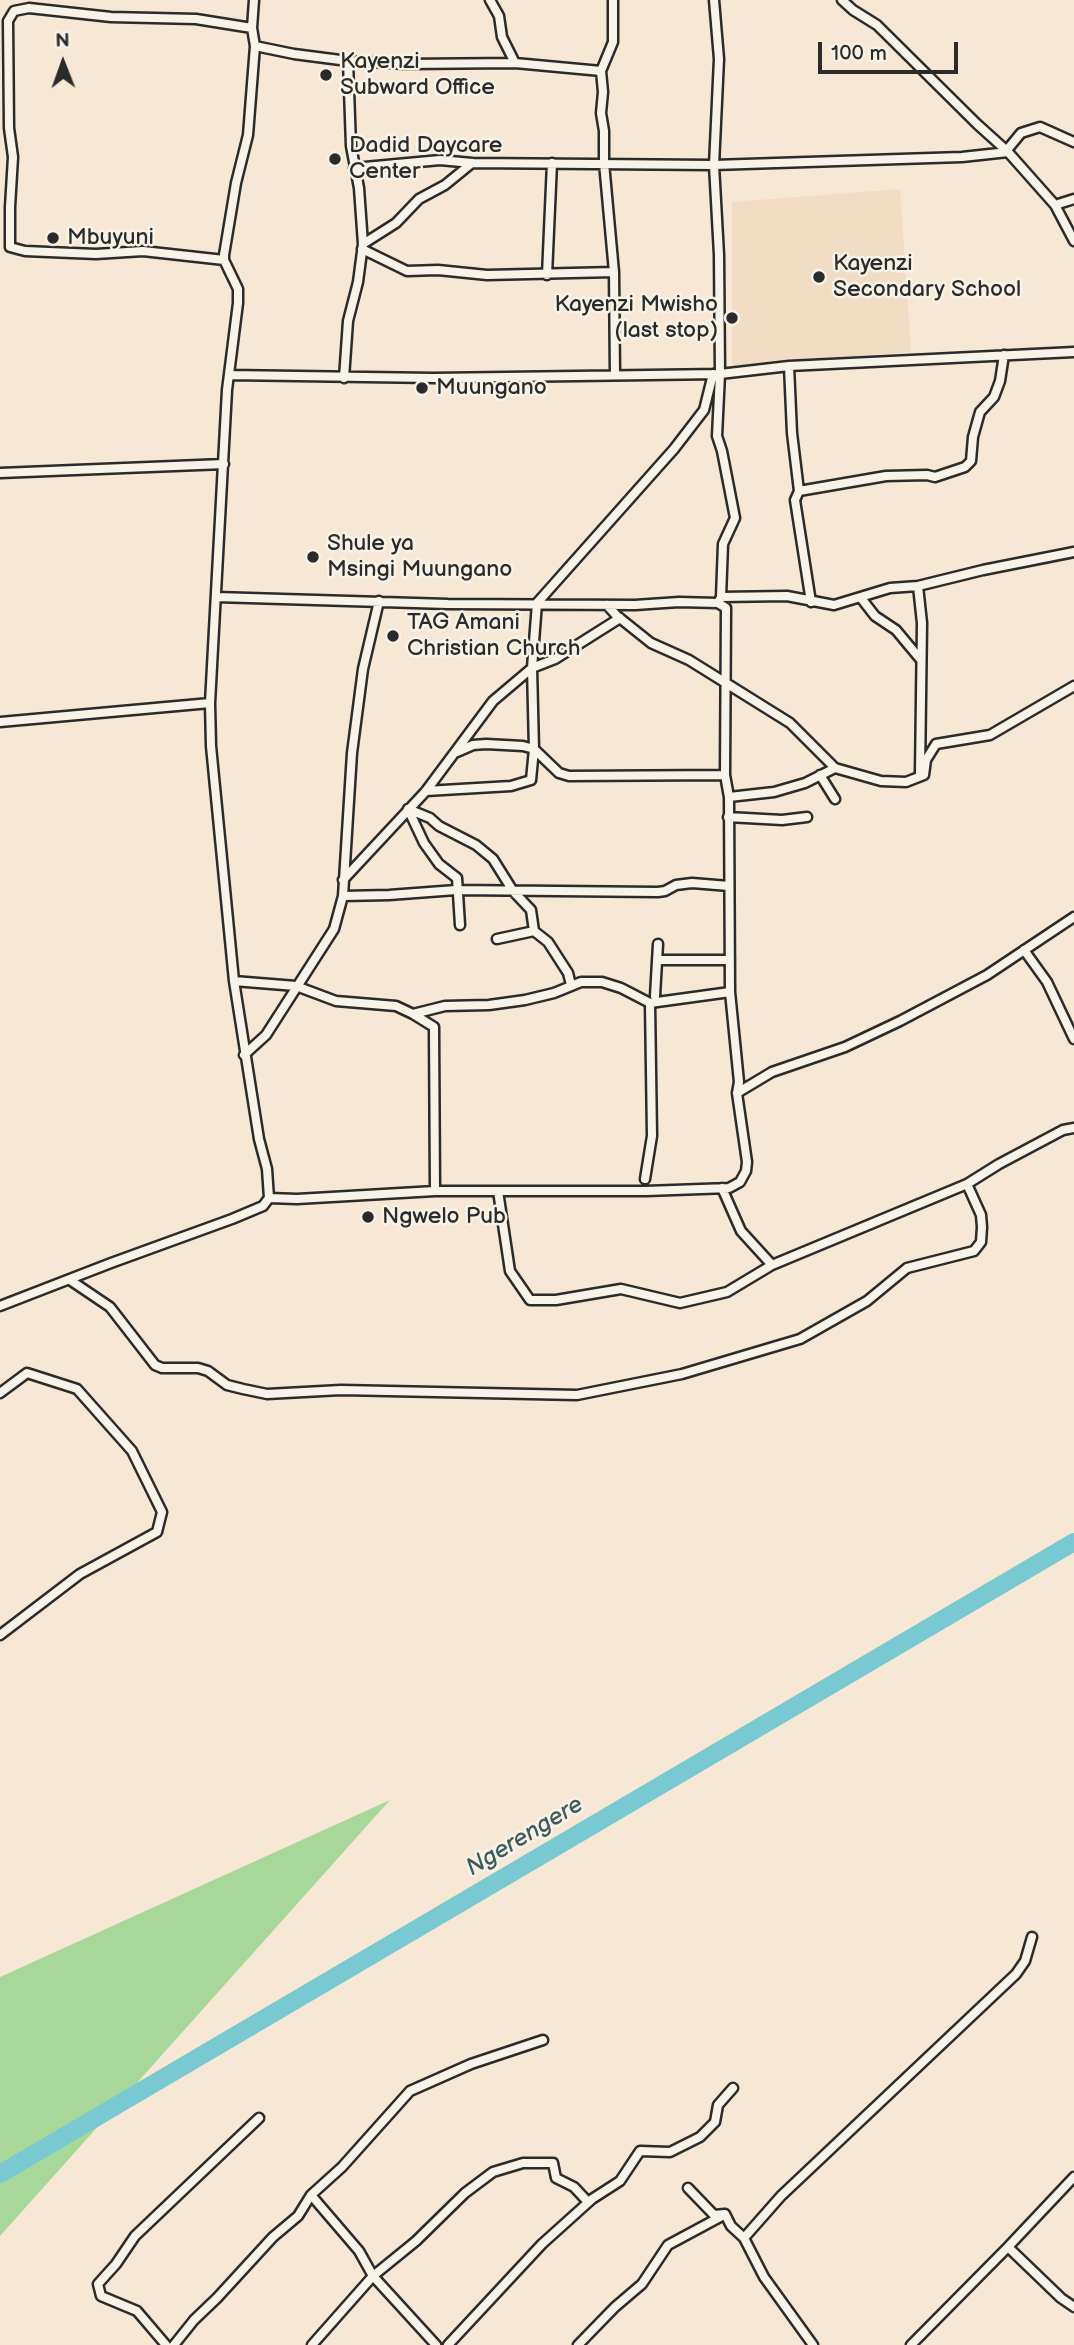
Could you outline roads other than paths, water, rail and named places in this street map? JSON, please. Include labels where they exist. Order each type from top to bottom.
[{"type":"street","points":[[0,1306],[232,1219],[263,1206],[269,1198],[267,1169],[244,1055],[234,981],[211,746],[210,703],[229,375],[239,295],[224,260],[236,183],[248,135],[255,46],[252,28],[254,0]]},
{"type":"street","points":[[490,0],[499,16],[502,37],[515,63]]},
{"type":"street","points":[[613,0],[614,43],[601,71],[604,92],[601,113],[614,272],[615,375]]},
{"type":"street","points":[[269,1198],[297,1199],[435,1191],[646,1191],[729,1188],[740,1182],[746,1171],[730,992],[729,797],[725,775],[726,608],[719,600],[723,544],[735,518],[717,436],[719,255],[715,165],[719,59],[714,0]]},
{"type":"street","points":[[842,0],[877,25],[1008,152],[1055,205],[1074,241]]},
{"type":"street","points":[[10,247],[13,157],[9,128],[7,27],[10,15],[17,5],[111,16],[196,19],[252,28]]},
{"type":"street","points":[[255,46],[348,61],[406,64],[515,63],[601,71]]},
{"type":"street","points":[[344,378],[348,321],[358,282],[363,246],[359,188],[351,146],[348,61]]},
{"type":"street","points":[[1008,152],[1021,133],[1037,127],[1074,142]]},
{"type":"street","points":[[354,168],[431,160],[472,163],[715,165],[962,157],[1008,152]]},
{"type":"street","points":[[363,246],[396,223],[419,199],[445,185],[472,163]]},
{"type":"street","points":[[547,275],[552,163]]},
{"type":"street","points":[[1055,205],[1074,199]]},
{"type":"street","points":[[363,246],[407,271],[547,275],[614,272]]},
{"type":"street","points":[[0,247],[25,251],[96,254],[143,251],[224,260]]},
{"type":"street","points":[[229,375],[344,378],[717,374],[789,366],[1074,352]]},
{"type":"street","points":[[799,491],[886,476],[935,477],[965,467],[971,461],[973,438],[980,412],[994,397],[1000,382],[1004,355]]},
{"type":"street","points":[[789,366],[792,433],[799,491],[795,500],[811,602]]},
{"type":"street","points":[[426,791],[511,786],[531,780],[534,749],[532,668],[537,603],[674,449],[704,410],[717,374]]},
{"type":"street","points":[[0,473],[224,464]]},
{"type":"street","points":[[216,597],[607,605],[787,596],[834,605],[890,588],[918,586],[1074,552]]},
{"type":"street","points":[[918,586],[922,623],[920,776]]},
{"type":"street","points":[[861,598],[875,616],[896,630],[921,660]]},
{"type":"street","points":[[244,1055],[266,1035],[334,929],[342,895],[352,753],[363,669],[379,601]]},
{"type":"street","points":[[607,605],[651,643],[689,660],[790,723],[835,768],[881,781],[906,782],[924,775],[926,760],[936,744],[990,735],[1074,686]]},
{"type":"street","points":[[343,880],[426,791],[493,701],[532,668],[568,651],[620,618]]},
{"type":"street","points":[[0,722],[210,703]]},
{"type":"street","points":[[457,752],[485,744],[510,744],[534,749],[559,773],[569,776],[725,775]]},
{"type":"street","points":[[729,797],[774,792],[804,783],[835,768]]},
{"type":"street","points":[[820,775],[835,799]]},
{"type":"street","points":[[408,809],[424,843],[439,864],[457,878],[460,925]]},
{"type":"street","points":[[408,809],[430,818],[439,827],[476,845],[493,859],[513,891],[531,910],[534,931],[548,942],[568,973],[571,985]]},
{"type":"street","points":[[728,817],[782,820],[807,817]]},
{"type":"street","points":[[342,895],[459,890],[658,892],[676,885],[692,883],[729,887]]},
{"type":"street","points":[[737,1093],[772,1072],[845,1047],[900,1021],[987,975],[1074,917]]},
{"type":"street","points":[[497,939],[534,931]]},
{"type":"street","points":[[645,1179],[652,1136],[652,1000],[657,944]]},
{"type":"street","points":[[1024,950],[1047,982],[1074,1039]]},
{"type":"street","points":[[657,960],[730,960]]},
{"type":"street","points":[[234,981],[296,986],[336,1001],[396,1006],[434,1027],[435,1191]]},
{"type":"street","points":[[413,1014],[445,1006],[489,1005],[525,1000],[554,993],[581,982],[603,982],[652,1000],[730,992]]},
{"type":"street","points":[[498,1191],[510,1271],[530,1300],[556,1300],[621,1289],[680,1303],[727,1292],[772,1265],[967,1184],[1063,1130],[1074,1128]]},
{"type":"street","points":[[70,1280],[110,1307],[155,1365],[162,1368],[198,1367],[227,1385],[243,1389],[267,1394],[341,1390],[577,1395],[682,1374],[800,1339],[867,1301],[907,1268],[974,1251],[981,1242],[981,1215],[967,1184]]},
{"type":"street","points":[[722,1188],[741,1231],[772,1265]]},
{"type":"street","points":[[0,1393],[27,1373],[77,1389],[132,1451],[162,1512],[157,1532],[80,1574],[0,1635]]},
{"type":"street","points":[[744,2238],[781,2196],[1016,1974],[1025,1961],[1032,1937]]},
{"type":"street","points":[[174,2345],[194,2320],[273,2237],[298,2216],[311,2195],[342,2166],[410,2091],[471,2064],[543,2039]]},
{"type":"street","points":[[448,2345],[542,2244],[588,2202],[620,2181],[640,2151],[670,2152],[700,2137],[715,2122],[718,2105],[733,2088]]},
{"type":"street","points":[[166,2345],[137,2311],[101,2296],[98,2284],[135,2236],[259,2118]]},
{"type":"street","points":[[312,2345],[373,2276],[493,2172],[523,2163],[553,2163],[556,2178],[574,2186],[588,2202]]},
{"type":"street","points":[[911,2345],[1074,2176]]},
{"type":"street","points":[[688,2188],[714,2215],[725,2214]]},
{"type":"street","points":[[311,2195],[359,2251],[373,2276],[436,2345]]},
{"type":"street","points":[[725,2214],[731,2226],[744,2238],[764,2277],[813,2345]]},
{"type":"street","points":[[578,2345],[642,2284],[668,2245],[725,2214]]},
{"type":"street","points":[[1008,2247],[1060,2298],[1074,2307]]},
{"type":"waterway","name":"Ngerengere","points":[[0,2174],[1074,1542]]},
{"type":"place","name":"Kayenzi Subward Office","points":[[326,75]]},
{"type":"place","name":"Dadid Daycare Center","points":[[335,159]]},
{"type":"place","name":"Mbuyuni","points":[[53,238]]},
{"type":"place","name":"Kayenzi Secondary School","points":[[819,277]]},
{"type":"place","name":"Kayenzi Mwisho (last stop)","points":[[732,318]]},
{"type":"place","name":"Muungano","points":[[422,388]]},
{"type":"place","name":"Shule ya Msingi Muungano","points":[[313,557]]},
{"type":"place","name":"TAG Amani Christian Church","points":[[393,636]]},
{"type":"place","name":"Ngwelo Pub","points":[[368,1217]]}]
